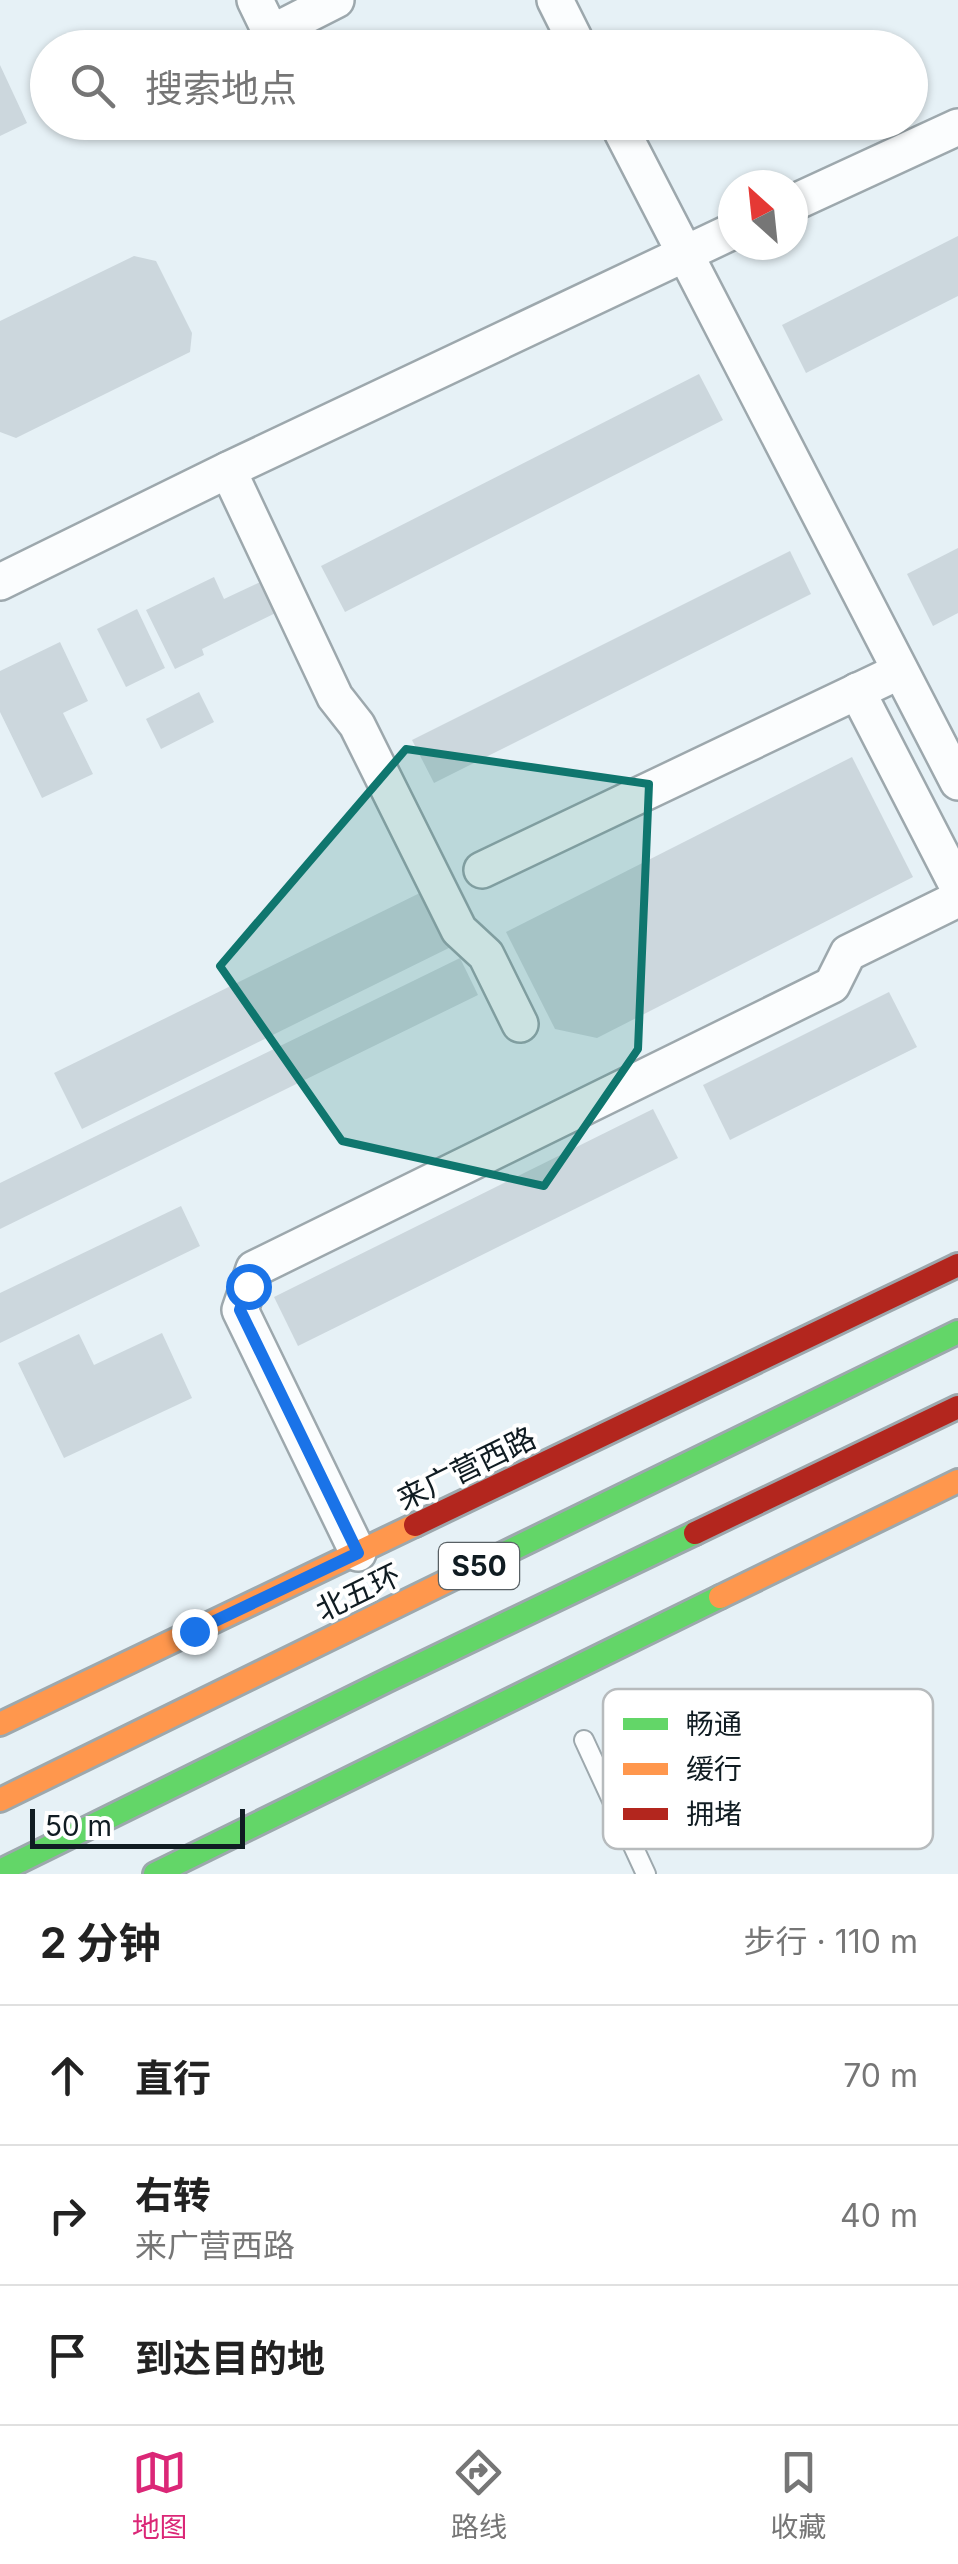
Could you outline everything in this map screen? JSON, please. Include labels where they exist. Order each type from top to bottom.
[{"type":"main road","name":"来广营西路","points":[[0,1724],[958,1265]]},
{"type":"main road","name":"北五环","points":[[0,1800],[958,1332]]},
{"type":"main road","name":"S50","points":[[0,1871],[390,1679],[958,1408]]},
{"type":"main road","points":[[155,1874],[958,1480]]},
{"type":"street","points":[[255,0],[270,30]]},
{"type":"street","points":[[278,30],[336,0]]},
{"type":"street","points":[[555,0],[570,30]]},
{"type":"street","points":[[808,196],[958,127]]},
{"type":"street","points":[[625,140],[958,782]]},
{"type":"street","points":[[0,582],[718,238]]},
{"type":"street","points":[[228,470],[335,697],[357,724],[460,930],[486,955],[520,1024]]},
{"type":"street","points":[[482,870],[900,671]]},
{"type":"street","points":[[857,692],[958,887]]},
{"type":"street","points":[[358,1553],[240,1310],[254,1269],[832,985],[848,953],[958,899]]},
{"type":"lane","points":[[584,1740],[603,1781]]},
{"type":"lane","points":[[634,1849],[646,1874]]},
{"type":"highlighted area","points":[[406,749],[649,784],[638,1049],[544,1186],[342,1141],[220,966]]},
{"type":"building","points":[[0,65],[27,123],[0,136]]},
{"type":"building","points":[[958,236],[958,296],[806,373],[782,325]]},
{"type":"building","points":[[134,256],[156,261],[192,333],[190,352],[16,438],[0,432],[0,321]]},
{"type":"building","points":[[699,374],[723,420],[345,612],[321,566]]},
{"type":"building","points":[[958,548],[958,613],[933,626],[907,574]]},
{"type":"building","points":[[790,551],[811,594],[434,783],[412,740]]},
{"type":"building","points":[[275,575],[290,606],[202,649],[204,655],[175,669],[146,610],[214,577],[224,599]]},
{"type":"building","points":[[137,609],[165,668],[126,687],[97,629]]},
{"type":"building","points":[[60,642],[88,701],[63,713],[93,774],[42,798],[0,712],[0,671]]},
{"type":"building","points":[[199,692],[214,722],[161,749],[146,719]]},
{"type":"building","points":[[852,757],[913,877],[597,1038],[555,1029],[506,932]]},
{"type":"building","points":[[430,888],[457,944],[82,1129],[54,1073]]},
{"type":"building","points":[[460,958],[478,995],[0,1229],[0,1183]]},
{"type":"building","points":[[889,992],[917,1047],[730,1140],[703,1085]]},
{"type":"building","points":[[653,1109],[678,1158],[298,1346],[274,1297]]},
{"type":"building","points":[[181,1206],[200,1246],[0,1343],[0,1293]]},
{"type":"building","points":[[162,1333],[192,1398],[64,1458],[18,1363],[79,1334],[94,1365]]},
{"type":"traffic: fast","points":[[476,1567],[958,1332]]},
{"type":"traffic: fast","points":[[0,1871],[695,1533]]},
{"type":"traffic: fast","points":[[155,1874],[720,1597]]},
{"type":"traffic: slow","points":[[720,1597],[958,1481]]},
{"type":"traffic: slow","points":[[0,1724],[415,1525]]},
{"type":"traffic: slow","points":[[0,1800],[476,1567]]},
{"type":"traffic: jam","points":[[415,1525],[958,1265]]},
{"type":"traffic: jam","points":[[695,1533],[958,1407]]},
{"type":"route","points":[[194,1631],[358,1553],[240,1310],[248,1286]]}]
